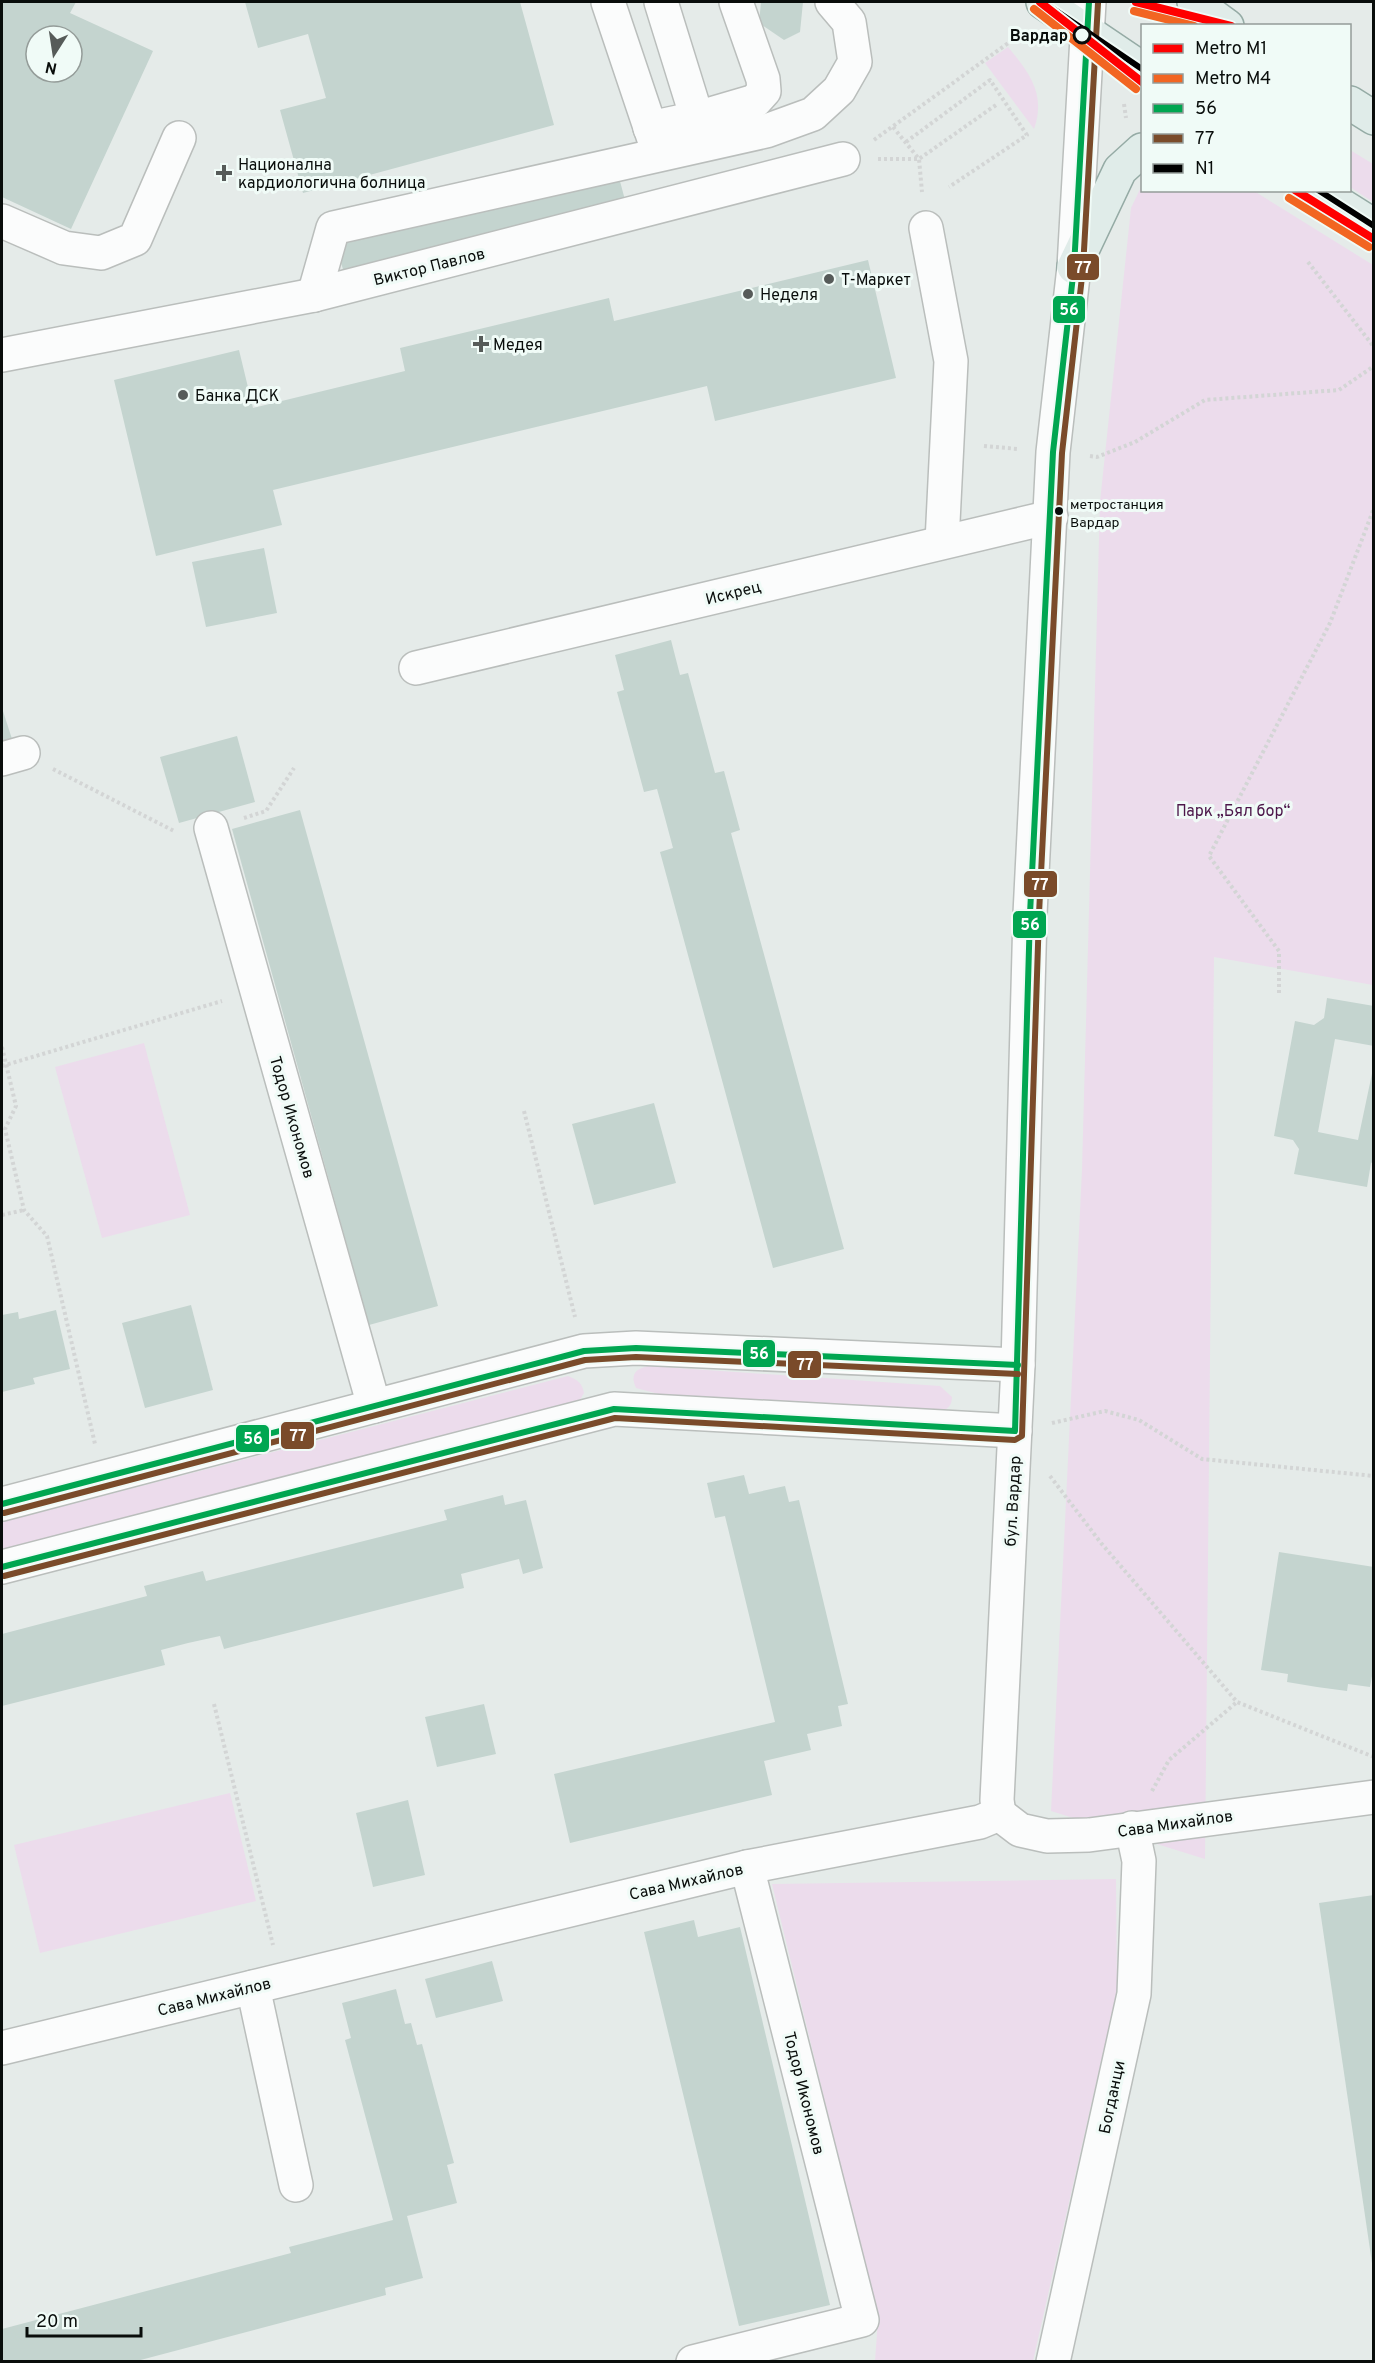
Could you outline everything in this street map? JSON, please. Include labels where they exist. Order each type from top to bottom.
[{"type":"main road","points":[[1043,2],[1088,16],[1141,67]]},
{"type":"main road","points":[[1194,2],[1224,24]]},
{"type":"main road","points":[[1351,104],[1374,118]]},
{"type":"main road","points":[[1074,267],[1120,170],[1141,152]]},
{"type":"main road","points":[[1320,192],[1374,226]]},
{"type":"street","points":[[608,2],[654,141]]},
{"type":"street","points":[[661,2],[697,118]]},
{"type":"street","points":[[654,141],[697,118],[755,101],[764,91],[763,79],[736,2]]},
{"type":"street","points":[[314,295],[333,228],[654,141],[766,131],[813,114],[839,90],[855,62],[849,22],[832,2]]},
{"type":"street","name":"бул. Вардар","points":[[999,1814],[997,1800],[1018,1365],[1030,914],[1053,452],[1074,267],[1088,16]]},
{"type":"street","points":[[2,220],[64,248],[100,253],[135,239],[179,138]]},
{"type":"street","name":"Виктор Павлов","points":[[5,352],[314,295],[843,159]]},
{"type":"street","points":[[926,228],[951,362],[942,542]]},
{"type":"street","name":"Искрец","points":[[416,668],[1051,517]]},
{"type":"street","name":"Тодор Икономов","points":[[211,828],[374,1406]]},
{"type":"street","points":[[2,1504],[584,1351],[636,1348],[1018,1365]]},
{"type":"street","points":[[2,1567],[614,1409],[1015,1431]]},
{"type":"street","name":"Сава Михайлов","points":[[2,2048],[747,1867],[980,1822],[999,1814],[1020,1830],[1047,1836],[1089,1835],[1374,1797]]},
{"type":"street","name":"Богданци","points":[[1053,2361],[1134,1994],[1139,1862],[1132,1828]]},
{"type":"street","name":"Тодор Икономов","points":[[693,2361],[862,2320],[747,1867]]},
{"type":"street","points":[[267,1983],[296,2185]]},
{"type":"path","points":[[926,228],[919,159],[893,128],[1011,41]]},
{"type":"path","points":[[906,142],[990,80],[1027,135],[949,187]]},
{"type":"path","points":[[1120,104],[1128,104]]},
{"type":"path","points":[[919,159],[996,105]]},
{"type":"path","points":[[1308,262],[1374,347]]},
{"type":"path","points":[[1090,456],[1097,457],[1135,442],[1205,400],[1339,390],[1374,366]]},
{"type":"path","points":[[1279,993],[1279,951],[1209,856],[1330,623],[1374,508]]},
{"type":"path","points":[[12,756],[184,835],[266,811],[294,768]]},
{"type":"path","points":[[4,1065],[257,991]]},
{"type":"path","points":[[2,1047],[4,1065],[15,1106],[5,1129],[24,1210],[47,1236],[102,1477]]},
{"type":"path","points":[[524,1111],[584,1351]]},
{"type":"path","points":[[2,1215],[24,1210]]},
{"type":"path","points":[[1374,1476],[1202,1459],[1139,1420],[1105,1411],[1015,1431],[1101,1543],[1237,1702],[1374,1757]]},
{"type":"path","points":[[1132,1828],[1169,1760],[1237,1702]]},
{"type":"path","points":[[214,1704],[267,1983]]},
{"type":"green space","points":[[1008,47],[1034,85],[1038,106],[1034,129],[985,63]]},
{"type":"green space","points":[[1351,151],[1373,164],[1373,202],[1351,188]]},
{"type":"green space","name":"Парк „Бял бор“","points":[[1141,187],[1141,192],[1256,192],[1373,265],[1373,985],[1214,957],[1205,1859],[1051,1811],[1082,1170],[1100,502],[1131,208]]},
{"type":"green space","points":[[144,1043],[190,1215],[102,1238],[55,1067]]},
{"type":"green space","points":[[648,1366],[940,1386],[952,1397],[952,1400],[949,1407],[940,1413],[670,1397],[636,1388],[635,1373]]},
{"type":"green space","points":[[568,1376],[579,1382],[584,1393],[577,1405],[2,1552],[2,1522]]},
{"type":"green space","points":[[230,1793],[256,1901],[40,1953],[14,1845]]},
{"type":"green space","points":[[1116,1879],[1117,1991],[1033,2361],[875,2361],[878,2319],[772,1884]]},
{"type":"building","points":[[3,2],[76,2],[70,13],[153,51],[71,229],[2,197]]},
{"type":"building","points":[[245,2],[520,2],[554,125],[303,193],[280,110],[326,98],[308,34],[258,48]]},
{"type":"building","points":[[761,2],[803,2],[800,32],[784,40],[759,23]]},
{"type":"building","points":[[617,170],[625,200],[345,276],[336,246]]},
{"type":"building","points":[[868,260],[896,378],[715,421],[707,386],[273,490],[282,525],[156,556],[114,380],[239,350],[253,408],[405,371],[400,348],[609,298],[614,321]]},
{"type":"building","points":[[264,548],[277,613],[206,627],[192,562]]},
{"type":"building","points":[[671,640],[680,675],[688,673],[715,773],[724,771],[740,830],[731,833],[844,1249],[773,1268],[660,852],[673,848],[665,818],[657,789],[644,792],[617,692],[624,690],[615,655]]},
{"type":"building","points":[[2,708],[12,739],[2,743]]},
{"type":"building","points":[[237,736],[255,802],[179,823],[160,757]]},
{"type":"building","points":[[300,810],[438,1306],[369,1325],[232,829]]},
{"type":"building","points":[[1327,998],[1374,1006],[1374,1046],[1335,1039],[1318,1132],[1358,1140],[1374,1064],[1374,1161],[1371,1163],[1367,1187],[1294,1174],[1299,1149],[1293,1140],[1274,1136],[1295,1021],[1314,1025],[1324,1018]]},
{"type":"building","points":[[654,1103],[676,1183],[594,1205],[572,1124]]},
{"type":"building","points":[[191,1305],[213,1390],[145,1408],[122,1323]]},
{"type":"building","points":[[56,1310],[70,1369],[33,1378],[35,1384],[2,1392],[2,1315],[18,1312],[19,1319]]},
{"type":"building","points":[[744,1475],[749,1494],[785,1486],[789,1502],[799,1500],[848,1704],[838,1706],[842,1726],[807,1734],[811,1750],[764,1761],[772,1795],[570,1843],[554,1774],[775,1722],[725,1516],[715,1518],[707,1483]]},
{"type":"building","points":[[503,1495],[505,1505],[526,1500],[543,1568],[523,1574],[519,1559],[461,1574],[464,1588],[224,1649],[220,1636],[188,1643],[161,1650],[165,1665],[2,1706],[2,1634],[147,1596],[144,1586],[203,1571],[206,1581],[447,1520],[444,1510]]},
{"type":"building","points":[[1279,1552],[1374,1567],[1374,1665],[1370,1687],[1348,1684],[1347,1691],[1317,1687],[1287,1682],[1288,1674],[1261,1670]]},
{"type":"building","points":[[484,1704],[496,1754],[437,1767],[425,1717]]},
{"type":"building","points":[[408,1800],[425,1875],[373,1887],[356,1813]]},
{"type":"building","points":[[1374,1895],[1374,2263],[1372,2263],[1319,1903]]},
{"type":"building","points":[[694,1920],[698,1937],[740,1927],[830,2305],[739,2326],[644,1932]]},
{"type":"building","points":[[492,1961],[503,2001],[436,2018],[425,1979]]},
{"type":"building","points":[[396,1989],[405,2024],[411,2023],[417,2045],[422,2044],[454,2163],[447,2165],[457,2203],[407,2216],[423,2278],[385,2288],[386,2295],[133,2362],[2,2362],[2,2329],[291,2253],[289,2247],[393,2220],[345,2040],[351,2038],[342,2003]]},
{"type":"metro line","name":"M1","points":[[1040,2],[1141,81]]},
{"type":"metro line","name":"M1","points":[[1136,2],[1223,24]]},
{"type":"metro line","name":"M4","points":[[1034,9],[1136,89]]},
{"type":"metro line","name":"M4","points":[[1134,11],[1186,24]]},
{"type":"metro line","name":"M1","points":[[1298,192],[1374,239]]},
{"type":"metro line","name":"M4","points":[[1289,198],[1369,247]]},
{"type":"transit line","name":"N1","points":[[1043,2],[1141,68]]},
{"type":"transit line","name":"56","points":[[2,1567],[614,1409],[1015,1431],[1030,914],[1053,452],[1074,267],[1089,2]]},
{"type":"transit line","name":"77","points":[[4,1576],[615,1418],[1015,1440],[1022,1436],[1039,914],[1062,453],[1083,268],[1098,3]]},
{"type":"transit line","name":"N1","points":[[1321,192],[1374,226]]},
{"type":"transit line","name":"56","points":[[2,1504],[584,1351],[636,1348],[1018,1365]]},
{"type":"transit line","name":"77","points":[[4,1513],[585,1360],[636,1357],[1018,1374]]},
{"type":"place","name":"Вардар","points":[[1082,35]]},
{"type":"place","name":"Национална кардиологична болница","points":[[224,173]]},
{"type":"place","name":"Т-Маркет","points":[[829,279]]},
{"type":"place","name":"Неделя","points":[[748,294]]},
{"type":"place","name":"Медея","points":[[481,344]]},
{"type":"place","name":"Банка ДСК","points":[[183,395]]},
{"type":"place","name":"метростанция Вардар","points":[[1059,511]]}]
